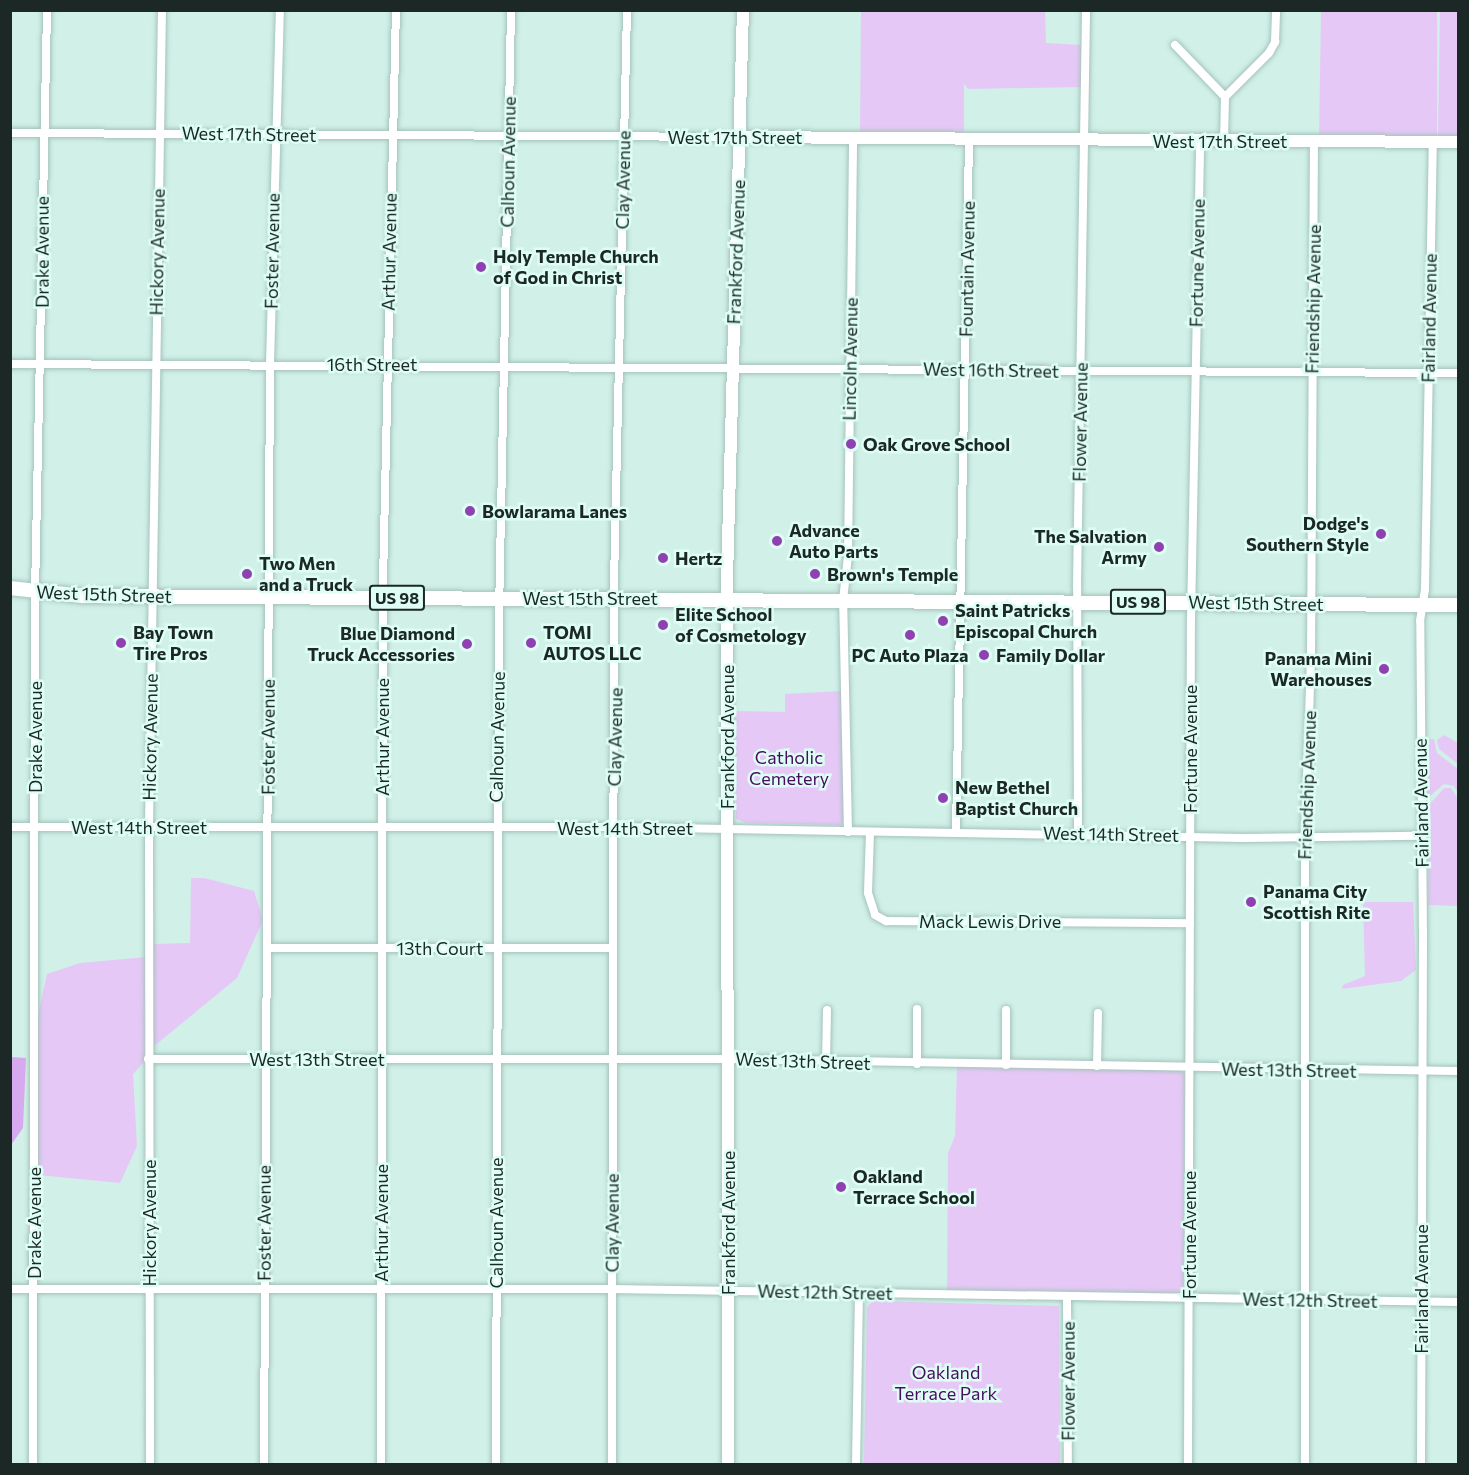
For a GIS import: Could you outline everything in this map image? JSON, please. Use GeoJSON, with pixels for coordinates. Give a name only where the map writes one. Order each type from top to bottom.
{"type":"FeatureCollection","features":[{"type":"Feature","properties":{"kind":"highway","name":"US 98"},"geometry":{"type":"LineString","coordinates":[[10,588],[31,592]]}},
{"type":"Feature","properties":{"kind":"highway","name":"West 15th Street"},"geometry":{"type":"LineString","coordinates":[[31,592],[152,596],[727,598],[1458,605]]}},
{"type":"Feature","properties":{"kind":"main road","name":"Frankford Avenue"},"geometry":{"type":"LineString","coordinates":[[728,1464],[727,598],[743,10]]}},
{"type":"Feature","properties":{"kind":"main road","name":"West 17th Street"},"geometry":{"type":"LineString","coordinates":[[740,137],[1458,142]]}},
{"type":"Feature","properties":{"kind":"street","name":"Drake Avenue"},"geometry":{"type":"LineString","coordinates":[[33,1464],[35,827],[31,592],[40,363],[47,10]]}},
{"type":"Feature","properties":{"kind":"street","name":"Hickory Avenue"},"geometry":{"type":"LineString","coordinates":[[150,1464],[149,827],[162,10]]}},
{"type":"Feature","properties":{"kind":"street","name":"Foster Avenue"},"geometry":{"type":"LineString","coordinates":[[264,1464],[270,364],[280,10]]}},
{"type":"Feature","properties":{"kind":"street","name":"Arthur Avenue"},"geometry":{"type":"LineString","coordinates":[[381,1464],[383,597],[386,363],[396,10]]}},
{"type":"Feature","properties":{"kind":"street","name":"Calhoun Avenue"},"geometry":{"type":"LineString","coordinates":[[496,1464],[496,829],[502,366],[511,10]]}},
{"type":"Feature","properties":{"kind":"street","name":"Clay Avenue"},"geometry":{"type":"LineString","coordinates":[[612,1464],[615,599],[627,10]]}},
{"type":"Feature","properties":{"kind":"street","name":"Flower Avenue"},"geometry":{"type":"LineString","coordinates":[[1078,833],[1078,602],[1086,10]]}},
{"type":"Feature","properties":{"kind":"street"},"geometry":{"type":"LineString","coordinates":[[1224,141],[1225,97],[1269,53],[1275,42],[1276,10]]}},
{"type":"Feature","properties":{"kind":"street"},"geometry":{"type":"LineString","coordinates":[[1175,45],[1225,97]]}},
{"type":"Feature","properties":{"kind":"street","name":"West 17th Street"},"geometry":{"type":"LineString","coordinates":[[10,133],[740,137]]}},
{"type":"Feature","properties":{"kind":"street","name":"Lincoln Avenue"},"geometry":{"type":"LineString","coordinates":[[848,832],[843,600],[848,556],[853,138]]}},
{"type":"Feature","properties":{"kind":"street","name":"Fountain Avenue"},"geometry":{"type":"LineString","coordinates":[[956,831],[969,139]]}},
{"type":"Feature","properties":{"kind":"street","name":"Fortune Avenue"},"geometry":{"type":"LineString","coordinates":[[1188,1464],[1194,372],[1200,141]]}},
{"type":"Feature","properties":{"kind":"street","name":"Friendship Avenue"},"geometry":{"type":"LineString","coordinates":[[1305,1464],[1305,837],[1310,604],[1314,141]]}},
{"type":"Feature","properties":{"kind":"street","name":"Fairland Avenue"},"geometry":{"type":"LineString","coordinates":[[1421,1464],[1422,605],[1433,142]]}},
{"type":"Feature","properties":{"kind":"street","name":"16th Street"},"geometry":{"type":"LineString","coordinates":[[10,364],[386,363],[733,368]]}},
{"type":"Feature","properties":{"kind":"street","name":"West 16th Street"},"geometry":{"type":"LineString","coordinates":[[733,368],[1428,373]]}},
{"type":"Feature","properties":{"kind":"street"},"geometry":{"type":"LineString","coordinates":[[1428,373],[1458,373]]}},
{"type":"Feature","properties":{"kind":"street","name":"West 15th Street"},"geometry":{"type":"LineString","coordinates":[[10,594],[31,592]]}},
{"type":"Feature","properties":{"kind":"street","name":"West 14th Street"},"geometry":{"type":"LineString","coordinates":[[10,827],[496,829],[613,827],[1190,836],[1420,836]]}},
{"type":"Feature","properties":{"kind":"street","name":"Mack Lewis Drive"},"geometry":{"type":"LineString","coordinates":[[870,832],[868,893],[875,915],[886,921],[1190,923]]}},
{"type":"Feature","properties":{"kind":"street","name":"13th Court"},"geometry":{"type":"LineString","coordinates":[[267,948],[612,948]]}},
{"type":"Feature","properties":{"kind":"street"},"geometry":{"type":"LineString","coordinates":[[826,1063],[827,1010]]}},
{"type":"Feature","properties":{"kind":"street"},"geometry":{"type":"LineString","coordinates":[[917,1010],[917,1064]]}},
{"type":"Feature","properties":{"kind":"street"},"geometry":{"type":"LineString","coordinates":[[1006,1010],[1006,1065]]}},
{"type":"Feature","properties":{"kind":"street"},"geometry":{"type":"LineString","coordinates":[[1097,1066],[1098,1013]]}},
{"type":"Feature","properties":{"kind":"street","name":"West 13th Street"},"geometry":{"type":"LineString","coordinates":[[148,1059],[728,1059],[826,1063],[1458,1071]]}},
{"type":"Feature","properties":{"kind":"street","name":"West 12th Street"},"geometry":{"type":"LineString","coordinates":[[10,1289],[611,1289],[1458,1302]]}},
{"type":"Feature","properties":{"kind":"street"},"geometry":{"type":"LineString","coordinates":[[856,1464],[859,1293]]}},
{"type":"Feature","properties":{"kind":"street","name":"Flower Avenue"},"geometry":{"type":"LineString","coordinates":[[1067,1297],[1068,1464]]}},
{"type":"Feature","properties":{"kind":"green space"},"geometry":{"type":"Polygon","coordinates":[[[861,11],[1045,11],[1046,43],[1082,45],[1081,87],[968,89],[964,84],[964,134],[860,134],[861,11]]]}},
{"type":"Feature","properties":{"kind":"green space"},"geometry":{"type":"Polygon","coordinates":[[[1321,11],[1437,11],[1437,138],[1319,137],[1321,11]]]}},
{"type":"Feature","properties":{"kind":"green space"},"geometry":{"type":"Polygon","coordinates":[[[1440,11],[1458,11],[1458,139],[1438,139],[1440,11]]]}},
{"type":"Feature","properties":{"kind":"green space","name":"Catholic Cemetery"},"geometry":{"type":"Polygon","coordinates":[[[843,691],[846,819],[840,825],[746,823],[736,819],[735,711],[785,712],[785,694],[843,691]]]}},
{"type":"Feature","properties":{"kind":"green space"},"geometry":{"type":"Polygon","coordinates":[[[1444,735],[1458,743],[1458,764],[1439,749],[1437,740],[1444,735]]]}},
{"type":"Feature","properties":{"kind":"green space"},"geometry":{"type":"Polygon","coordinates":[[[1434,739],[1437,753],[1458,769],[1458,793],[1454,786],[1444,784],[1429,797],[1425,881],[1424,740],[1434,739]]]}},
{"type":"Feature","properties":{"kind":"green space"},"geometry":{"type":"Polygon","coordinates":[[[1444,788],[1451,788],[1458,799],[1458,906],[1428,905],[1430,804],[1444,788]]]}},
{"type":"Feature","properties":{"kind":"green space"},"geometry":{"type":"Polygon","coordinates":[[[191,878],[204,878],[254,891],[263,920],[237,978],[153,1047],[153,944],[190,943],[191,878]]]}},
{"type":"Feature","properties":{"kind":"green space"},"geometry":{"type":"Polygon","coordinates":[[[1363,902],[1413,902],[1416,970],[1401,981],[1342,989],[1343,985],[1365,976],[1363,902]]]}},
{"type":"Feature","properties":{"kind":"green space"},"geometry":{"type":"Polygon","coordinates":[[[146,957],[146,1060],[133,1074],[137,1146],[120,1183],[38,1175],[38,1015],[47,974],[80,963],[146,957]]]}},
{"type":"Feature","properties":{"kind":"green space"},"geometry":{"type":"Polygon","coordinates":[[[957,1066],[1178,1070],[1185,1074],[1183,1293],[947,1291],[948,1153],[955,1136],[957,1066]]]}},
{"type":"Feature","properties":{"kind":"green space","name":"Oakland Terrace Park"},"geometry":{"type":"Polygon","coordinates":[[[873,1301],[1059,1306],[1060,1464],[864,1464],[867,1307],[873,1301]]]}},
{"type":"Feature","properties":{"kind":"shaded area"},"geometry":{"type":"Polygon","coordinates":[[[11,1057],[26,1058],[23,1128],[11,1145],[11,1057]]]}},
{"type":"Feature","properties":{"kind":"place","name":"Holy Temple Church of God in Christ"},"geometry":{"type":"Point","coordinates":[481,267]}},
{"type":"Feature","properties":{"kind":"place","name":"Oak Grove School"},"geometry":{"type":"Point","coordinates":[851,444]}},
{"type":"Feature","properties":{"kind":"place","name":"Bowlarama Lanes"},"geometry":{"type":"Point","coordinates":[470,511]}},
{"type":"Feature","properties":{"kind":"place","name":"Dodge's Southern Style"},"geometry":{"type":"Point","coordinates":[1381,534]}},
{"type":"Feature","properties":{"kind":"place","name":"Advance Auto Parts"},"geometry":{"type":"Point","coordinates":[777,541]}},
{"type":"Feature","properties":{"kind":"place","name":"The Salvation Army"},"geometry":{"type":"Point","coordinates":[1159,547]}},
{"type":"Feature","properties":{"kind":"place","name":"Hertz"},"geometry":{"type":"Point","coordinates":[663,558]}},
{"type":"Feature","properties":{"kind":"place","name":"Two Men and a Truck"},"geometry":{"type":"Point","coordinates":[247,574]}},
{"type":"Feature","properties":{"kind":"place","name":"Brown's Temple"},"geometry":{"type":"Point","coordinates":[815,574]}},
{"type":"Feature","properties":{"kind":"place","name":"Saint Patricks Episcopal Church"},"geometry":{"type":"Point","coordinates":[943,621]}},
{"type":"Feature","properties":{"kind":"place","name":"Elite School of Cosmetology"},"geometry":{"type":"Point","coordinates":[663,625]}},
{"type":"Feature","properties":{"kind":"place","name":"PC Auto Plaza"},"geometry":{"type":"Point","coordinates":[910,635]}},
{"type":"Feature","properties":{"kind":"place","name":"Bay Town Tire Pros"},"geometry":{"type":"Point","coordinates":[121,643]}},
{"type":"Feature","properties":{"kind":"place","name":"TOMI AUTOS LLC"},"geometry":{"type":"Point","coordinates":[531,643]}},
{"type":"Feature","properties":{"kind":"place","name":"Blue Diamond Truck Accessories"},"geometry":{"type":"Point","coordinates":[467,644]}},
{"type":"Feature","properties":{"kind":"place","name":"Family Dollar"},"geometry":{"type":"Point","coordinates":[984,655]}},
{"type":"Feature","properties":{"kind":"place","name":"Panama Mini Warehouses"},"geometry":{"type":"Point","coordinates":[1384,669]}},
{"type":"Feature","properties":{"kind":"place","name":"New Bethel Baptist Church"},"geometry":{"type":"Point","coordinates":[943,798]}},
{"type":"Feature","properties":{"kind":"place","name":"Panama City Scottish Rite"},"geometry":{"type":"Point","coordinates":[1251,902]}},
{"type":"Feature","properties":{"kind":"place","name":"Oakland Terrace School"},"geometry":{"type":"Point","coordinates":[841,1187]}}]}
